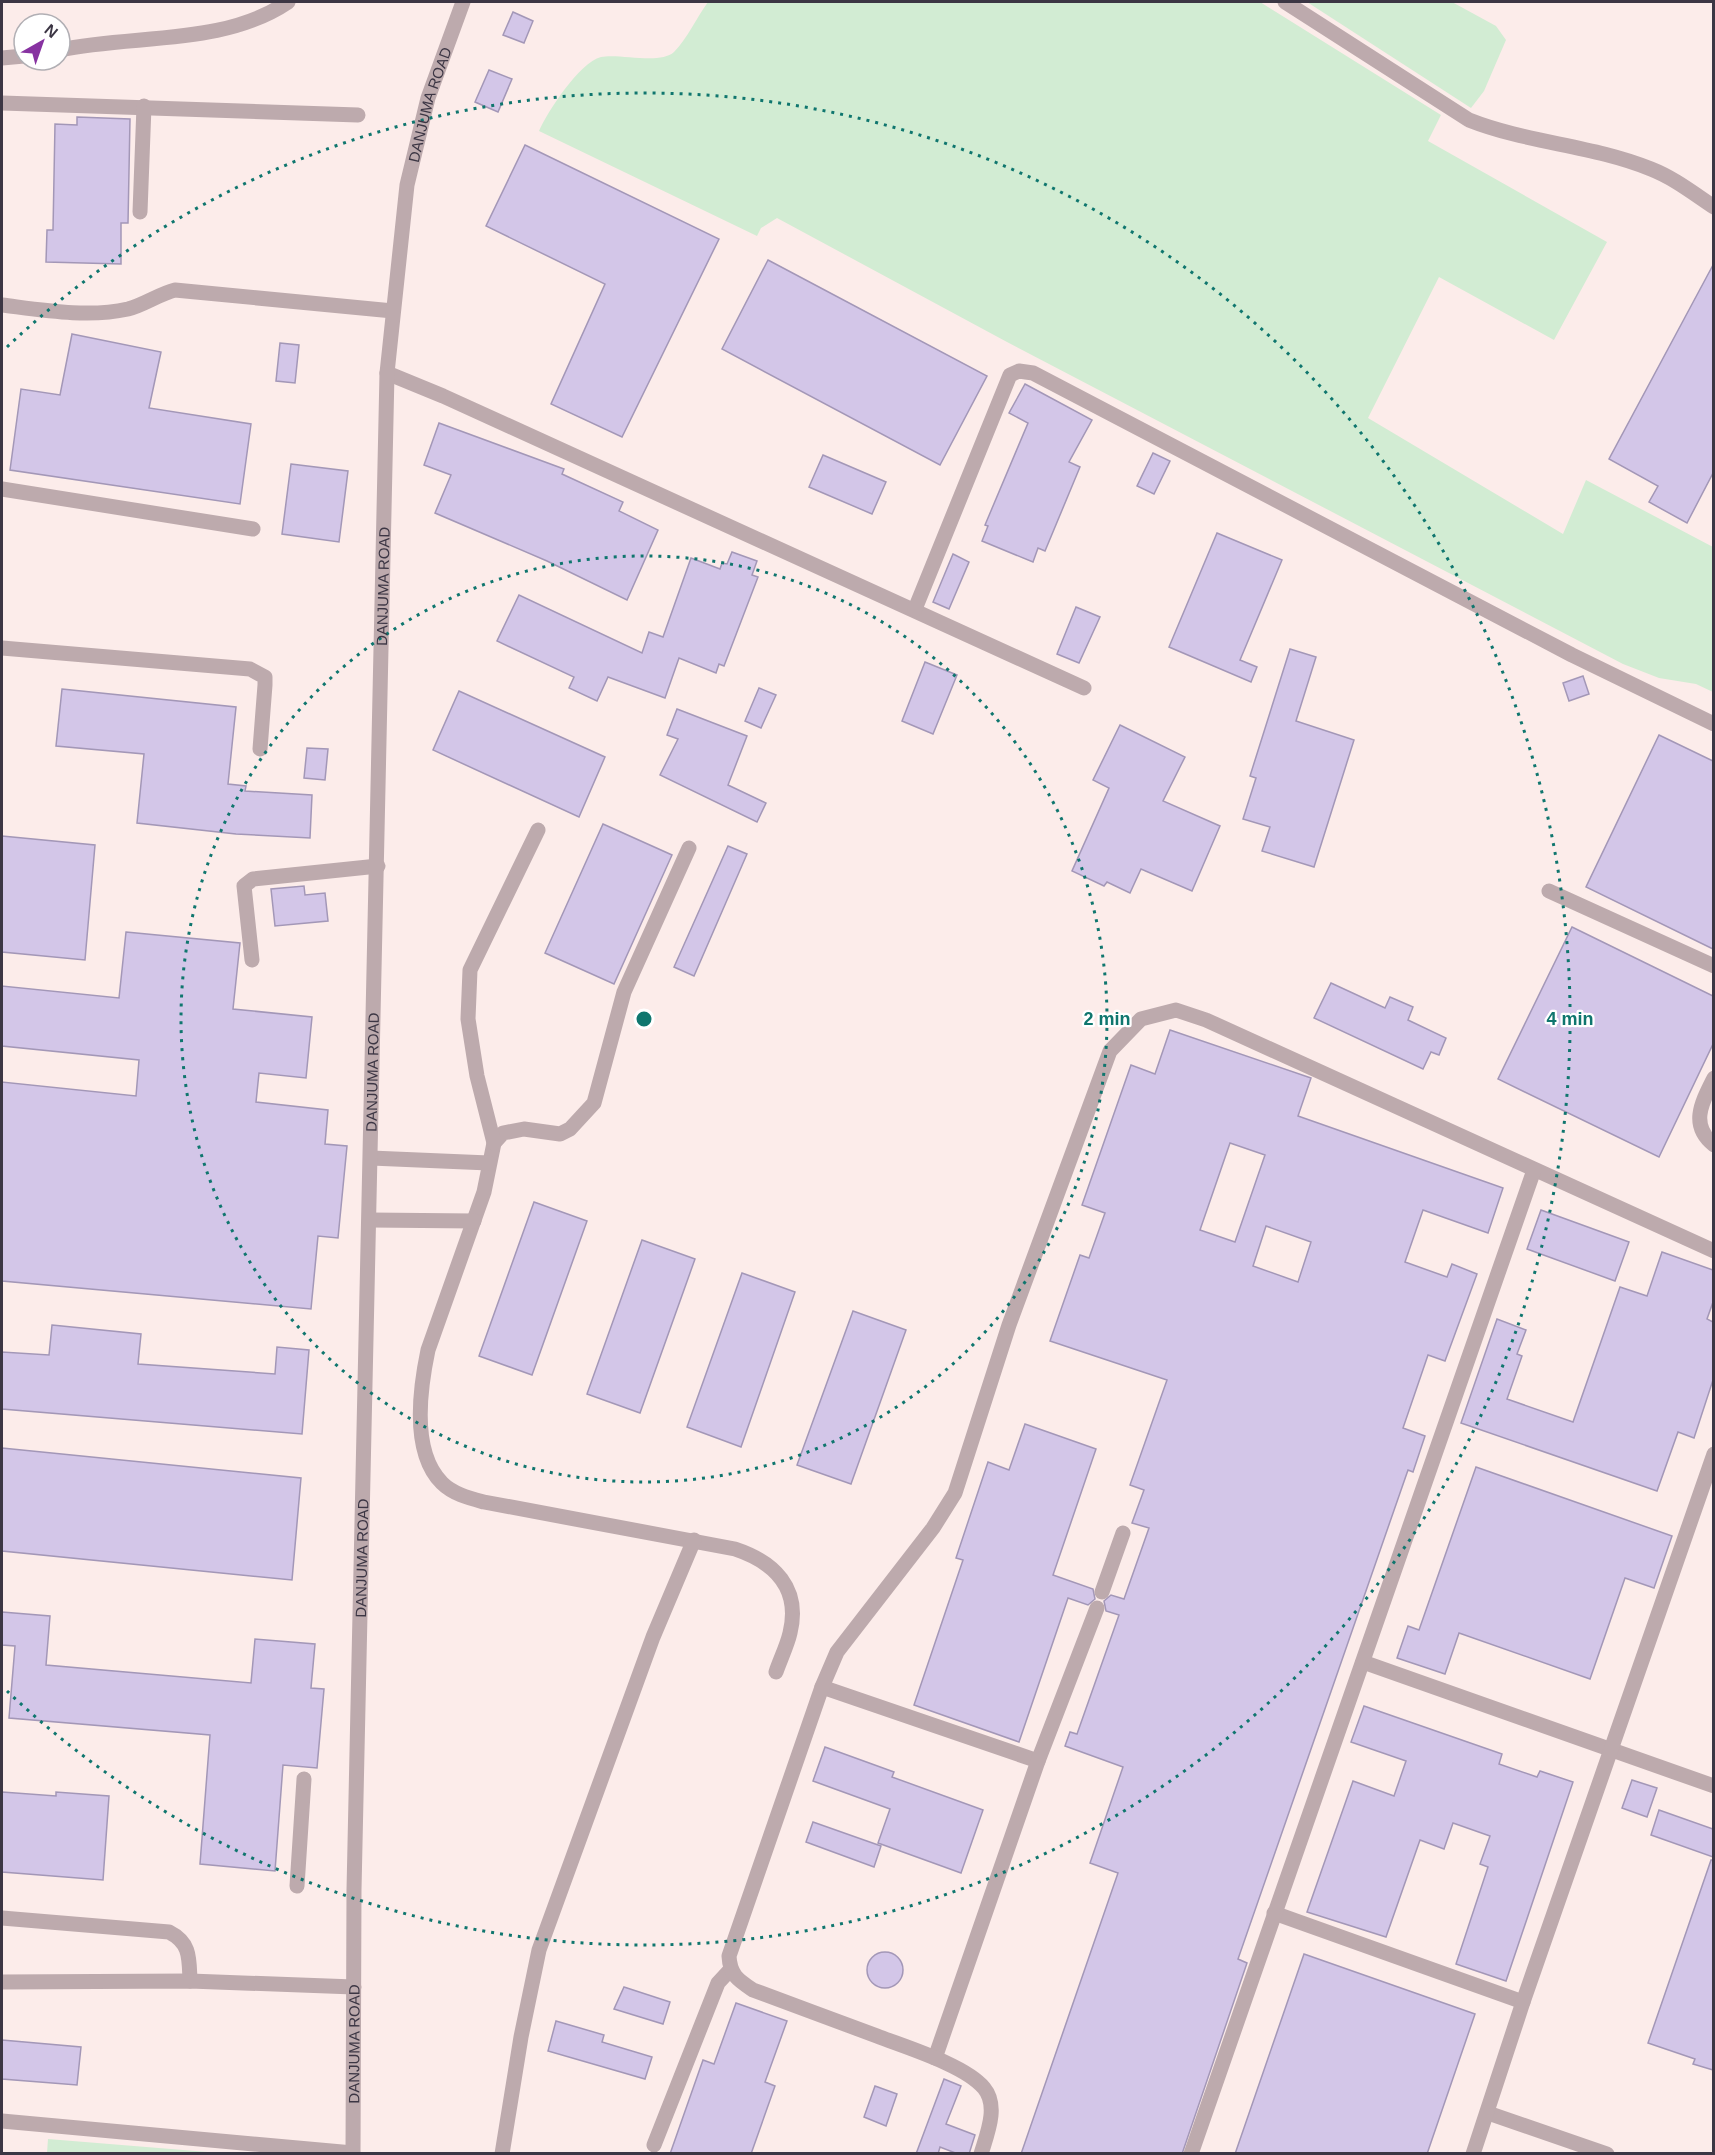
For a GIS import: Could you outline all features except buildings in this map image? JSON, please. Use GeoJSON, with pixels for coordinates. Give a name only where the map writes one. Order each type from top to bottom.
{"type":"FeatureCollection","features":[{"type":"Feature","properties":{"kind":"street"},"geometry":{"type":"LineString","coordinates":[[72,48],[220,29],[253,21],[288,2]]}},
{"type":"Feature","properties":{"kind":"street","name":"DANJUMA ROAD"},"geometry":{"type":"LineString","coordinates":[[353,2153],[354,1987],[387,373],[407,185],[428,98],[463,2]]}},
{"type":"Feature","properties":{"kind":"street"},"geometry":{"type":"LineString","coordinates":[[1285,2],[1469,120],[1495,130],[1619,158],[1652,169],[1678,183],[1713,207]]}},
{"type":"Feature","properties":{"kind":"street"},"geometry":{"type":"LineString","coordinates":[[2,103],[144,105],[358,115]]}},
{"type":"Feature","properties":{"kind":"street"},"geometry":{"type":"LineString","coordinates":[[140,212],[144,105]]}},
{"type":"Feature","properties":{"kind":"street"},"geometry":{"type":"LineString","coordinates":[[2,305],[103,312],[130,309],[160,294],[176,290],[393,311]]}},
{"type":"Feature","properties":{"kind":"street"},"geometry":{"type":"LineString","coordinates":[[915,609],[1010,375],[1019,371],[1034,373],[1561,649],[1713,724]]}},
{"type":"Feature","properties":{"kind":"street"},"geometry":{"type":"LineString","coordinates":[[387,373],[915,609],[1084,688]]}},
{"type":"Feature","properties":{"kind":"street"},"geometry":{"type":"LineString","coordinates":[[2,489],[253,529]]}},
{"type":"Feature","properties":{"kind":"street"},"geometry":{"type":"LineString","coordinates":[[2,648],[250,669],[259,672],[264,677],[266,685],[260,749]]}},
{"type":"Feature","properties":{"kind":"street"},"geometry":{"type":"LineString","coordinates":[[494,1143],[477,1077],[468,1019],[470,969],[537,830]]}},
{"type":"Feature","properties":{"kind":"street"},"geometry":{"type":"LineString","coordinates":[[689,848],[624,992],[594,1103],[570,1130],[560,1134],[524,1129],[503,1133],[494,1143],[484,1192],[428,1350],[423,1373],[422,1435],[430,1467],[442,1484],[459,1494],[484,1502],[694,1540],[756,1556],[772,1566],[783,1581],[791,1606],[791,1632],[776,1672]]}},
{"type":"Feature","properties":{"kind":"street"},"geometry":{"type":"LineString","coordinates":[[252,960],[244,886],[253,879],[378,866]]}},
{"type":"Feature","properties":{"kind":"street"},"geometry":{"type":"LineString","coordinates":[[1549,891],[1713,966]]}},
{"type":"Feature","properties":{"kind":"street"},"geometry":{"type":"LineString","coordinates":[[654,2145],[718,1983],[730,1970],[733,1940],[822,1687],[837,1652],[933,1528],[955,1493],[1009,1325],[1110,1051],[1141,1019],[1176,1010],[1206,1020],[1713,1251]]}},
{"type":"Feature","properties":{"kind":"street"},"geometry":{"type":"LineString","coordinates":[[1713,1078],[1698,1115],[1701,1129],[1713,1145]]}},
{"type":"Feature","properties":{"kind":"street"},"geometry":{"type":"LineString","coordinates":[[371,1158],[489,1163]]}},
{"type":"Feature","properties":{"kind":"street"},"geometry":{"type":"LineString","coordinates":[[1191,2154],[1534,1170]]}},
{"type":"Feature","properties":{"kind":"street"},"geometry":{"type":"LineString","coordinates":[[370,1220],[474,1221]]}},
{"type":"Feature","properties":{"kind":"street"},"geometry":{"type":"LineString","coordinates":[[1473,2154],[1523,2002],[1612,1751],[1713,1454]]}},
{"type":"Feature","properties":{"kind":"street"},"geometry":{"type":"LineString","coordinates":[[1102,1592],[1123,1533]]}},
{"type":"Feature","properties":{"kind":"street"},"geometry":{"type":"LineString","coordinates":[[502,2154],[521,2037],[539,1950],[653,1637],[694,1540]]}},
{"type":"Feature","properties":{"kind":"street"},"geometry":{"type":"LineString","coordinates":[[935,2058],[1038,1761],[1096,1608]]}},
{"type":"Feature","properties":{"kind":"street"},"geometry":{"type":"LineString","coordinates":[[1363,1662],[1713,1786]]}},
{"type":"Feature","properties":{"kind":"street"},"geometry":{"type":"LineString","coordinates":[[822,1687],[1038,1761]]}},
{"type":"Feature","properties":{"kind":"street"},"geometry":{"type":"LineString","coordinates":[[297,1886],[304,1779]]}},
{"type":"Feature","properties":{"kind":"street"},"geometry":{"type":"LineString","coordinates":[[1274,1913],[1523,2002]]}},
{"type":"Feature","properties":{"kind":"street"},"geometry":{"type":"LineString","coordinates":[[2,1918],[169,1932],[185,1943],[189,1954],[190,1981]]}},
{"type":"Feature","properties":{"kind":"street"},"geometry":{"type":"LineString","coordinates":[[730,1970],[738,1980],[753,1990],[935,2058],[970,2076],[985,2088],[991,2106],[991,2122],[981,2154]]}},
{"type":"Feature","properties":{"kind":"street"},"geometry":{"type":"LineString","coordinates":[[2,1982],[190,1981],[354,1987]]}},
{"type":"Feature","properties":{"kind":"street"},"geometry":{"type":"LineString","coordinates":[[1488,2113],[1607,2154]]}},
{"type":"Feature","properties":{"kind":"street"},"geometry":{"type":"LineString","coordinates":[[2,2121],[353,2153]]}},
{"type":"Feature","properties":{"kind":"shaded area"},"geometry":{"type":"Polygon","coordinates":[[[2,2],[1713,2],[1713,2153],[2,2153],[2,2]]]}},
{"type":"Feature","properties":{"kind":"green space"},"geometry":{"type":"Polygon","coordinates":[[[708,2],[1260,2],[1441,115],[1428,141],[1607,242],[1554,340],[1439,277],[1368,418],[1563,534],[1586,480],[1713,547],[1713,692],[1696,684],[1659,678],[1623,664],[1007,342],[777,218],[761,228],[757,236],[539,131],[565,89],[592,61],[609,56],[659,58],[668,56],[683,41],[708,2]]]}},
{"type":"Feature","properties":{"kind":"green space"},"geometry":{"type":"Polygon","coordinates":[[[1307,2],[1452,2],[1496,26],[1506,40],[1484,91],[1471,108],[1307,2]]]}},
{"type":"Feature","properties":{"kind":"green space"},"geometry":{"type":"Polygon","coordinates":[[[48,2139],[220,2153],[47,2153],[48,2139]]]}}]}
